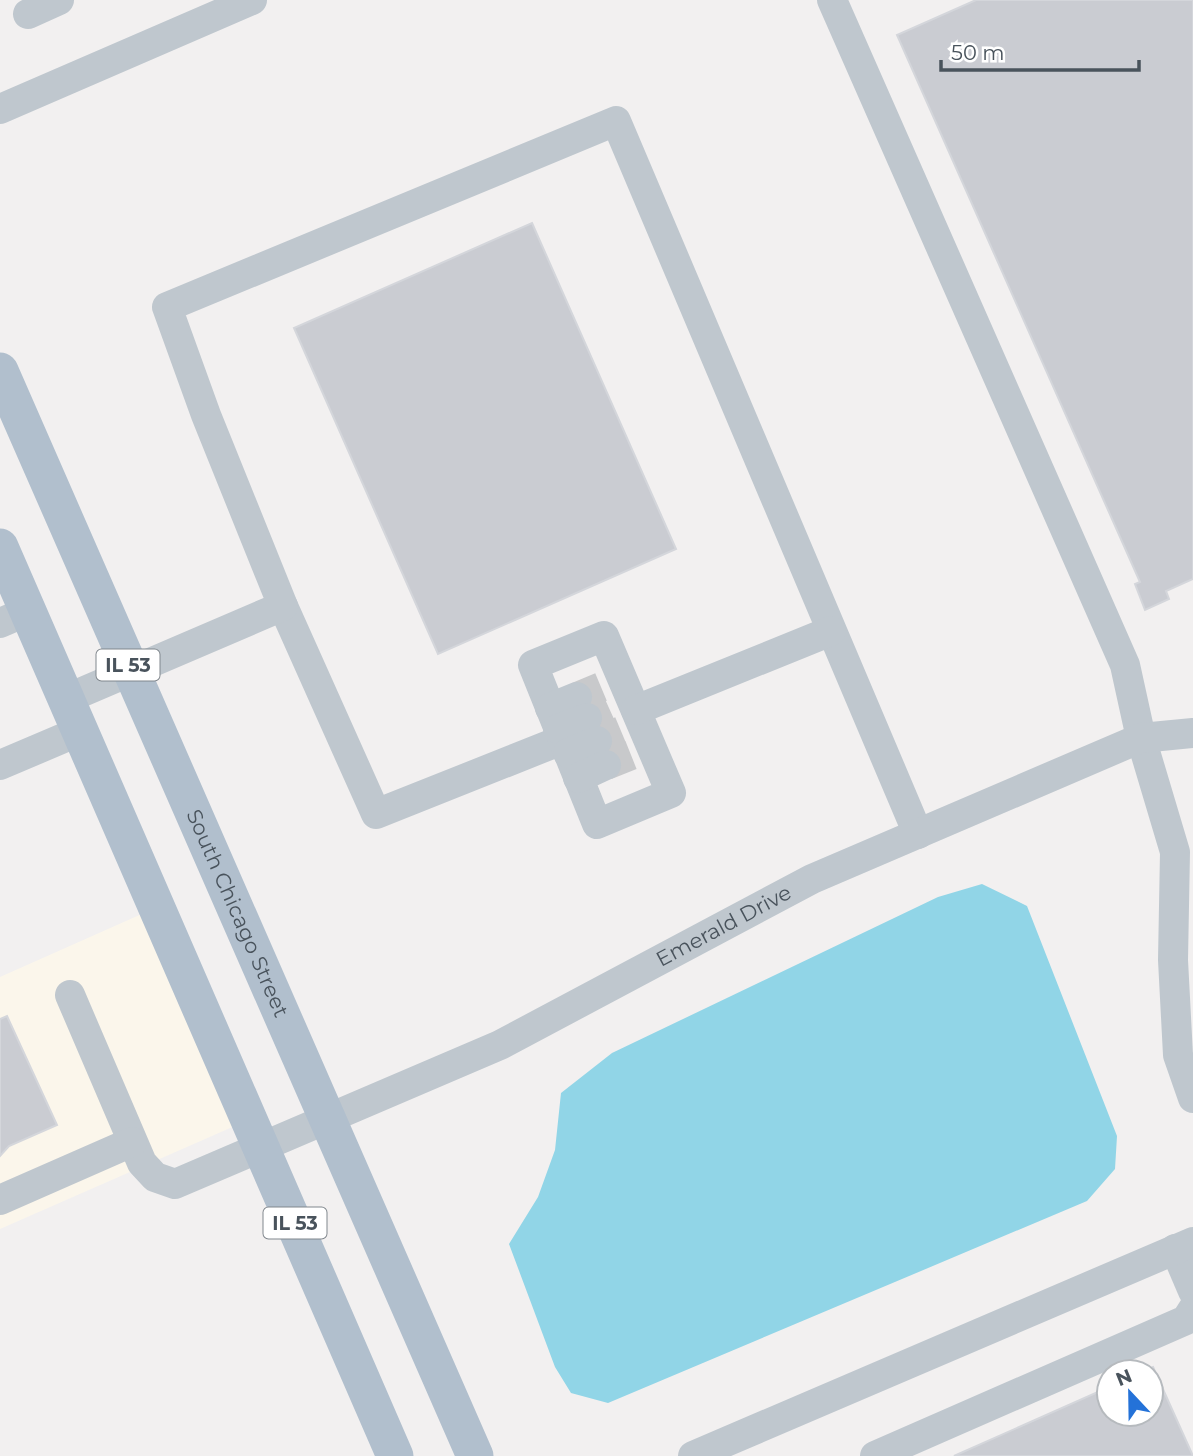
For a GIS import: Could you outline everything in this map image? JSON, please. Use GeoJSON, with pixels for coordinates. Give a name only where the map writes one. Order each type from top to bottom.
{"type":"FeatureCollection","features":[{"type":"Feature","properties":{"kind":"main road","name":"South Chicago Street"},"geometry":{"type":"LineString","coordinates":[[0,371],[475,1456]]}},
{"type":"Feature","properties":{"kind":"main road","name":"IL 53"},"geometry":{"type":"LineString","coordinates":[[0,547],[14,617],[73,715],[395,1456]]}},
{"type":"Feature","properties":{"kind":"street"},"geometry":{"type":"LineString","coordinates":[[28,14],[59,0]]}},
{"type":"Feature","properties":{"kind":"street"},"geometry":{"type":"LineString","coordinates":[[0,109],[252,0]]}},
{"type":"Feature","properties":{"kind":"street"},"geometry":{"type":"LineString","coordinates":[[837,2],[1125,665],[1141,738],[1175,852],[1173,960],[1178,1055],[1193,1098]]}},
{"type":"Feature","properties":{"kind":"street"},"geometry":{"type":"LineString","coordinates":[[831,631],[602,726],[376,814],[283,606],[206,415],[167,307],[616,121],[918,834]]}},
{"type":"Feature","properties":{"kind":"street"},"geometry":{"type":"LineString","coordinates":[[0,765],[131,671],[283,606]]}},
{"type":"Feature","properties":{"kind":"street","name":"Emerald Drive"},"geometry":{"type":"LineString","coordinates":[[70,995],[142,1163],[155,1177],[175,1184],[500,1045],[811,879],[1141,738],[1193,733]]}},
{"type":"Feature","properties":{"kind":"street"},"geometry":{"type":"LineString","coordinates":[[0,1200],[132,1142]]}},
{"type":"Feature","properties":{"kind":"street"},"geometry":{"type":"LineString","coordinates":[[693,1456],[1184,1246],[1193,1291]]}},
{"type":"Feature","properties":{"kind":"street"},"geometry":{"type":"LineString","coordinates":[[874,1456],[1186,1320],[1193,1309]]}},
{"type":"Feature","properties":{"kind":"shaded area"},"geometry":{"type":"Polygon","coordinates":[[[144,913],[237,1125],[0,1229],[0,977],[144,913]]]}},
{"type":"Feature","properties":{"kind":"water"},"geometry":{"type":"Polygon","coordinates":[[[982,884],[1027,906],[1117,1136],[1115,1169],[1087,1201],[608,1403],[571,1393],[555,1367],[509,1244],[538,1197],[555,1150],[561,1093],[612,1053],[938,897],[982,884]]]}},
{"type":"Feature","properties":{"kind":"building"},"geometry":{"type":"Polygon","coordinates":[[[976,0],[1193,0],[1193,579],[1166,591],[1169,599],[1145,610],[1135,584],[1140,582],[897,35],[976,0]]]}},
{"type":"Feature","properties":{"kind":"building"},"geometry":{"type":"Polygon","coordinates":[[[532,223],[676,549],[438,654],[294,328],[532,223]]]}},
{"type":"Feature","properties":{"kind":"building"},"geometry":{"type":"Polygon","coordinates":[[[7,1016],[57,1125],[9,1146],[0,1156],[0,1019],[7,1016]]]}},
{"type":"Feature","properties":{"kind":"building"},"geometry":{"type":"Polygon","coordinates":[[[1095,1393],[1095,1428],[1165,1428],[1165,1394],[1193,1456],[954,1456],[1095,1393]]]}},
{"type":"Feature","properties":{"kind":"tunnel"},"geometry":{"type":"LineString","coordinates":[[577,697],[601,687]]}},
{"type":"Feature","properties":{"kind":"tunnel"},"geometry":{"type":"LineString","coordinates":[[587,718],[609,708]]}},
{"type":"Feature","properties":{"kind":"tunnel"},"geometry":{"type":"LineString","coordinates":[[597,741],[621,731]]}},
{"type":"Feature","properties":{"kind":"tunnel"},"geometry":{"type":"LineString","coordinates":[[606,765],[631,755]]}}]}
